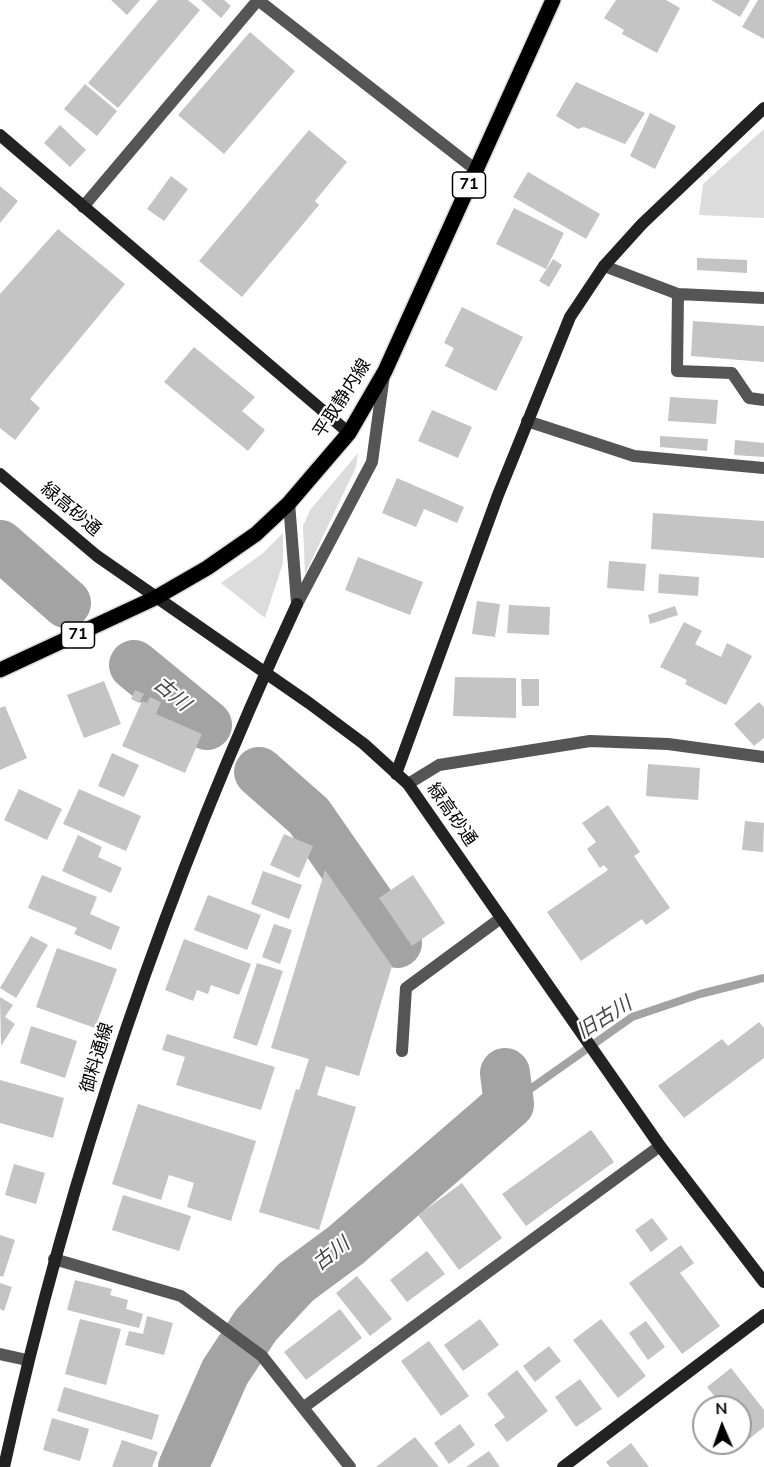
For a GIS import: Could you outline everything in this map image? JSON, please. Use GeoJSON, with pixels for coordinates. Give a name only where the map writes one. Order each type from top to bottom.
{"type":"FeatureCollection","features":[{"type":"Feature","properties":{"kind":"main road","name":"平取静内線"},"geometry":{"type":"LineString","coordinates":[[0,670],[155,598],[207,568],[256,534],[289,503],[349,433],[385,371],[553,0]]}},
{"type":"Feature","properties":{"kind":"street"},"geometry":{"type":"LineString","coordinates":[[83,207],[258,0],[476,170]]}},
{"type":"Feature","properties":{"kind":"street"},"geometry":{"type":"LineString","coordinates":[[396,774],[527,421],[570,317],[603,266],[642,224],[764,108]]}},
{"type":"Feature","properties":{"kind":"street"},"geometry":{"type":"LineString","coordinates":[[0,135],[349,433]]}},
{"type":"Feature","properties":{"kind":"street"},"geometry":{"type":"LineString","coordinates":[[603,266],[678,294],[764,298]]}},
{"type":"Feature","properties":{"kind":"street"},"geometry":{"type":"LineString","coordinates":[[678,294],[677,371],[732,373],[749,398],[764,400]]}},
{"type":"Feature","properties":{"kind":"street"},"geometry":{"type":"LineString","coordinates":[[297,604],[372,462],[385,371]]}},
{"type":"Feature","properties":{"kind":"street"},"geometry":{"type":"LineString","coordinates":[[527,421],[634,456],[764,468]]}},
{"type":"Feature","properties":{"kind":"street","name":"緑高砂通"},"geometry":{"type":"LineString","coordinates":[[0,474],[97,556],[155,598],[266,672],[364,744],[408,784],[660,1146],[764,1282]]}},
{"type":"Feature","properties":{"kind":"street"},"geometry":{"type":"LineString","coordinates":[[289,503],[297,604]]}},
{"type":"Feature","properties":{"kind":"street","name":"御料通線"},"geometry":{"type":"LineString","coordinates":[[4,1467],[27,1360],[54,1259],[138,992],[266,672],[297,604]]}},
{"type":"Feature","properties":{"kind":"street"},"geometry":{"type":"LineString","coordinates":[[408,784],[439,765],[590,741],[668,744],[764,757]]}},
{"type":"Feature","properties":{"kind":"street"},"geometry":{"type":"LineString","coordinates":[[402,1051],[406,988],[501,918]]}},
{"type":"Feature","properties":{"kind":"street"},"geometry":{"type":"LineString","coordinates":[[304,1407],[660,1146]]}},
{"type":"Feature","properties":{"kind":"street"},"geometry":{"type":"LineString","coordinates":[[54,1259],[181,1296],[262,1356],[350,1467]]}},
{"type":"Feature","properties":{"kind":"street"},"geometry":{"type":"LineString","coordinates":[[563,1467],[764,1315]]}},
{"type":"Feature","properties":{"kind":"street"},"geometry":{"type":"LineString","coordinates":[[0,1354],[27,1360]]}},
{"type":"Feature","properties":{"kind":"shaded area"},"geometry":{"type":"Polygon","coordinates":[[[764,129],[764,218],[699,215],[703,184],[764,129]]]}},
{"type":"Feature","properties":{"kind":"shaded area"},"geometry":{"type":"Polygon","coordinates":[[[358,453],[356,467],[305,574],[303,526],[310,510],[358,453]]]}},
{"type":"Feature","properties":{"kind":"shaded area"},"geometry":{"type":"Polygon","coordinates":[[[283,533],[283,563],[265,618],[221,583],[262,554],[283,533]]]}},
{"type":"Feature","properties":{"kind":"building"},"geometry":{"type":"Polygon","coordinates":[[[111,0],[140,0],[127,15],[111,0]]]}},
{"type":"Feature","properties":{"kind":"building"},"geometry":{"type":"Polygon","coordinates":[[[158,0],[188,0],[200,10],[118,108],[88,83],[158,0]]]}},
{"type":"Feature","properties":{"kind":"building"},"geometry":{"type":"Polygon","coordinates":[[[201,0],[224,0],[231,6],[221,18],[201,0]]]}},
{"type":"Feature","properties":{"kind":"building"},"geometry":{"type":"Polygon","coordinates":[[[616,0],[666,0],[680,8],[657,53],[622,34],[624,30],[604,18],[616,0]]]}},
{"type":"Feature","properties":{"kind":"building"},"geometry":{"type":"Polygon","coordinates":[[[711,0],[750,0],[740,17],[711,0]]]}},
{"type":"Feature","properties":{"kind":"building"},"geometry":{"type":"Polygon","coordinates":[[[758,0],[764,0],[764,39],[742,27],[758,0]]]}},
{"type":"Feature","properties":{"kind":"building"},"geometry":{"type":"Polygon","coordinates":[[[250,32],[295,71],[224,154],[178,115],[250,32]]]}},
{"type":"Feature","properties":{"kind":"building"},"geometry":{"type":"Polygon","coordinates":[[[576,82],[645,113],[625,144],[584,127],[578,129],[556,116],[576,82]]]}},
{"type":"Feature","properties":{"kind":"building"},"geometry":{"type":"Polygon","coordinates":[[[85,84],[117,111],[97,136],[64,109],[85,84]]]}},
{"type":"Feature","properties":{"kind":"building"},"geometry":{"type":"Polygon","coordinates":[[[650,113],[676,126],[655,169],[630,156],[650,113]]]}},
{"type":"Feature","properties":{"kind":"building"},"geometry":{"type":"Polygon","coordinates":[[[60,125],[86,150],[70,167],[44,143],[60,125]]]}},
{"type":"Feature","properties":{"kind":"building"},"geometry":{"type":"Polygon","coordinates":[[[309,130],[347,162],[315,201],[319,205],[242,297],[199,261],[309,130]]]}},
{"type":"Feature","properties":{"kind":"building"},"geometry":{"type":"Polygon","coordinates":[[[528,172],[600,214],[586,239],[513,197],[528,172]]]}},
{"type":"Feature","properties":{"kind":"building"},"geometry":{"type":"Polygon","coordinates":[[[171,176],[188,189],[164,221],[147,209],[171,176]]]}},
{"type":"Feature","properties":{"kind":"building"},"geometry":{"type":"Polygon","coordinates":[[[0,186],[18,201],[0,223],[0,186]]]}},
{"type":"Feature","properties":{"kind":"building"},"geometry":{"type":"Polygon","coordinates":[[[514,208],[564,233],[546,269],[496,244],[514,208]]]}},
{"type":"Feature","properties":{"kind":"building"},"geometry":{"type":"Polygon","coordinates":[[[58,229],[125,284],[30,399],[40,408],[15,440],[0,428],[0,294],[58,229]]]}},
{"type":"Feature","properties":{"kind":"building"},"geometry":{"type":"Polygon","coordinates":[[[697,258],[747,260],[747,273],[697,270],[697,258]]]}},
{"type":"Feature","properties":{"kind":"building"},"geometry":{"type":"Polygon","coordinates":[[[553,259],[562,265],[549,287],[539,281],[553,259]]]}},
{"type":"Feature","properties":{"kind":"building"},"geometry":{"type":"Polygon","coordinates":[[[462,307],[523,337],[496,391],[445,366],[454,348],[444,343],[462,307]]]}},
{"type":"Feature","properties":{"kind":"building"},"geometry":{"type":"Polygon","coordinates":[[[693,321],[764,326],[764,362],[691,356],[693,321]]]}},
{"type":"Feature","properties":{"kind":"building"},"geometry":{"type":"Polygon","coordinates":[[[194,347],[255,397],[242,411],[265,430],[248,451],[164,382],[194,347]]]}},
{"type":"Feature","properties":{"kind":"building"},"geometry":{"type":"Polygon","coordinates":[[[670,397],[718,400],[716,424],[668,421],[670,397]]]}},
{"type":"Feature","properties":{"kind":"building"},"geometry":{"type":"Polygon","coordinates":[[[432,410],[472,427],[458,458],[418,441],[432,410]]]}},
{"type":"Feature","properties":{"kind":"building"},"geometry":{"type":"Polygon","coordinates":[[[660,436],[708,439],[707,451],[660,447],[660,436]]]}},
{"type":"Feature","properties":{"kind":"building"},"geometry":{"type":"Polygon","coordinates":[[[735,440],[764,443],[764,457],[734,455],[735,440]]]}},
{"type":"Feature","properties":{"kind":"building"},"geometry":{"type":"Polygon","coordinates":[[[397,478],[464,507],[457,523],[424,509],[416,527],[382,513],[397,478]]]}},
{"type":"Feature","properties":{"kind":"building"},"geometry":{"type":"Polygon","coordinates":[[[653,513],[764,521],[764,558],[651,549],[653,513]]]}},
{"type":"Feature","properties":{"kind":"building"},"geometry":{"type":"Polygon","coordinates":[[[358,557],[423,582],[410,615],[345,590],[358,557]]]}},
{"type":"Feature","properties":{"kind":"building"},"geometry":{"type":"Polygon","coordinates":[[[609,561],[646,564],[644,591],[607,588],[609,561]]]}},
{"type":"Feature","properties":{"kind":"building"},"geometry":{"type":"Polygon","coordinates":[[[659,574],[699,577],[698,596],[658,593],[659,574]]]}},
{"type":"Feature","properties":{"kind":"building"},"geometry":{"type":"Polygon","coordinates":[[[477,601],[500,604],[495,637],[472,634],[477,601]]]}},
{"type":"Feature","properties":{"kind":"building"},"geometry":{"type":"Polygon","coordinates":[[[509,605],[550,607],[549,635],[507,633],[509,605]]]}},
{"type":"Feature","properties":{"kind":"building"},"geometry":{"type":"Polygon","coordinates":[[[675,606],[678,615],[650,624],[648,615],[675,606]]]}},
{"type":"Feature","properties":{"kind":"building"},"geometry":{"type":"Polygon","coordinates":[[[684,622],[702,631],[695,644],[721,657],[727,643],[752,656],[726,705],[685,684],[687,680],[660,667],[684,622]]]}},
{"type":"Feature","properties":{"kind":"building"},"geometry":{"type":"Polygon","coordinates":[[[455,677],[516,678],[516,718],[453,716],[455,677]]]}},
{"type":"Feature","properties":{"kind":"building"},"geometry":{"type":"Polygon","coordinates":[[[521,679],[539,679],[539,706],[522,706],[521,679]]]}},
{"type":"Feature","properties":{"kind":"building"},"geometry":{"type":"Polygon","coordinates":[[[104,681],[121,724],[84,738],[67,695],[104,681]]]}},
{"type":"Feature","properties":{"kind":"building"},"geometry":{"type":"Polygon","coordinates":[[[135,690],[144,694],[139,703],[131,699],[135,690]]]}},
{"type":"Feature","properties":{"kind":"building"},"geometry":{"type":"Polygon","coordinates":[[[150,697],[161,702],[156,714],[202,734],[185,773],[122,746],[142,701],[147,703],[150,697]]]}},
{"type":"Feature","properties":{"kind":"building"},"geometry":{"type":"Polygon","coordinates":[[[759,702],[764,707],[764,738],[754,746],[734,724],[759,702]]]}},
{"type":"Feature","properties":{"kind":"building"},"geometry":{"type":"Polygon","coordinates":[[[5,706],[27,758],[0,770],[0,708],[5,706]]]}},
{"type":"Feature","properties":{"kind":"building"},"geometry":{"type":"Polygon","coordinates":[[[112,753],[139,765],[124,797],[98,786],[112,753]]]}},
{"type":"Feature","properties":{"kind":"building"},"geometry":{"type":"Polygon","coordinates":[[[648,764],[700,768],[698,800],[646,796],[648,764]]]}},
{"type":"Feature","properties":{"kind":"building"},"geometry":{"type":"Polygon","coordinates":[[[19,789],[62,809],[47,840],[4,820],[19,789]]]}},
{"type":"Feature","properties":{"kind":"building"},"geometry":{"type":"Polygon","coordinates":[[[79,789],[141,816],[126,851],[63,824],[79,789]]]}},
{"type":"Feature","properties":{"kind":"building"},"geometry":{"type":"Polygon","coordinates":[[[608,805],[640,852],[634,856],[670,908],[646,925],[642,919],[581,961],[547,912],[608,870],[604,865],[600,868],[587,849],[596,842],[582,823],[608,805]]]}},
{"type":"Feature","properties":{"kind":"building"},"geometry":{"type":"Polygon","coordinates":[[[745,821],[764,823],[763,852],[742,850],[745,821]]]}},
{"type":"Feature","properties":{"kind":"building"},"geometry":{"type":"Polygon","coordinates":[[[284,834],[313,846],[299,878],[270,865],[284,834]]]}},
{"type":"Feature","properties":{"kind":"building"},"geometry":{"type":"Polygon","coordinates":[[[78,835],[102,847],[98,857],[122,868],[111,893],[62,871],[78,835]]]}},
{"type":"Feature","properties":{"kind":"building"},"geometry":{"type":"Polygon","coordinates":[[[325,870],[392,966],[359,1076],[326,1066],[317,1095],[356,1107],[319,1230],[259,1212],[296,1089],[299,1090],[309,1059],[271,1048],[325,870]]]}},
{"type":"Feature","properties":{"kind":"building"},"geometry":{"type":"Polygon","coordinates":[[[263,871],[302,885],[289,919],[251,904],[263,871]]]}},
{"type":"Feature","properties":{"kind":"building"},"geometry":{"type":"Polygon","coordinates":[[[42,875],[97,897],[90,914],[120,927],[111,950],[74,934],[77,928],[28,908],[42,875]]]}},
{"type":"Feature","properties":{"kind":"building"},"geometry":{"type":"Polygon","coordinates":[[[413,875],[445,923],[412,946],[379,898],[413,875]]]}},
{"type":"Feature","properties":{"kind":"building"},"geometry":{"type":"Polygon","coordinates":[[[208,895],[261,915],[247,950],[194,930],[208,895]]]}},
{"type":"Feature","properties":{"kind":"building"},"geometry":{"type":"Polygon","coordinates":[[[274,924],[292,930],[280,964],[262,957],[274,924]]]}},
{"type":"Feature","properties":{"kind":"building"},"geometry":{"type":"Polygon","coordinates":[[[31,936],[48,945],[16,998],[0,988],[31,936]]]}},
{"type":"Feature","properties":{"kind":"building"},"geometry":{"type":"Polygon","coordinates":[[[184,939],[251,964],[239,995],[211,985],[208,994],[197,990],[193,1001],[165,990],[184,939]]]}},
{"type":"Feature","properties":{"kind":"building"},"geometry":{"type":"Polygon","coordinates":[[[57,948],[117,969],[95,1028],[36,1007],[57,948]]]}},
{"type":"Feature","properties":{"kind":"building"},"geometry":{"type":"Polygon","coordinates":[[[257,963],[283,971],[257,1046],[233,1038],[257,963]]]}},
{"type":"Feature","properties":{"kind":"building"},"geometry":{"type":"Polygon","coordinates":[[[0,997],[13,1005],[5,1017],[15,1024],[1,1046],[0,997]]]}},
{"type":"Feature","properties":{"kind":"building"},"geometry":{"type":"Polygon","coordinates":[[[759,1022],[764,1028],[764,1058],[684,1118],[658,1086],[722,1039],[728,1046],[759,1022]]]}},
{"type":"Feature","properties":{"kind":"building"},"geometry":{"type":"Polygon","coordinates":[[[31,1026],[77,1041],[65,1078],[20,1063],[31,1026]]]}},
{"type":"Feature","properties":{"kind":"building"},"geometry":{"type":"Polygon","coordinates":[[[167,1034],[275,1067],[261,1110],[176,1085],[185,1057],[162,1050],[167,1034]]]}},
{"type":"Feature","properties":{"kind":"building"},"geometry":{"type":"Polygon","coordinates":[[[0,1080],[64,1098],[53,1138],[0,1123],[0,1080]]]}},
{"type":"Feature","properties":{"kind":"building"},"geometry":{"type":"Polygon","coordinates":[[[138,1104],[256,1141],[231,1221],[187,1207],[194,1183],[169,1175],[161,1200],[112,1184],[138,1104]]]}},
{"type":"Feature","properties":{"kind":"building"},"geometry":{"type":"Polygon","coordinates":[[[591,1130],[614,1162],[526,1226],[502,1194],[591,1130]]]}},
{"type":"Feature","properties":{"kind":"building"},"geometry":{"type":"Polygon","coordinates":[[[14,1164],[45,1173],[36,1204],[5,1195],[14,1164]]]}},
{"type":"Feature","properties":{"kind":"building"},"geometry":{"type":"Polygon","coordinates":[[[462,1183],[502,1238],[459,1270],[418,1215],[462,1183]]]}},
{"type":"Feature","properties":{"kind":"building"},"geometry":{"type":"Polygon","coordinates":[[[123,1195],[191,1216],[179,1251],[112,1230],[123,1195]]]}},
{"type":"Feature","properties":{"kind":"building"},"geometry":{"type":"Polygon","coordinates":[[[652,1218],[668,1239],[651,1252],[635,1230],[652,1218]]]}},
{"type":"Feature","properties":{"kind":"building"},"geometry":{"type":"Polygon","coordinates":[[[0,1235],[15,1240],[3,1277],[0,1276],[0,1235]]]}},
{"type":"Feature","properties":{"kind":"building"},"geometry":{"type":"Polygon","coordinates":[[[681,1245],[694,1263],[680,1273],[720,1326],[682,1354],[629,1283],[681,1245]]]}},
{"type":"Feature","properties":{"kind":"building"},"geometry":{"type":"Polygon","coordinates":[[[427,1251],[445,1274],[407,1302],[390,1280],[427,1251]]]}},
{"type":"Feature","properties":{"kind":"building"},"geometry":{"type":"Polygon","coordinates":[[[357,1276],[392,1319],[370,1336],[336,1293],[357,1276]]]}},
{"type":"Feature","properties":{"kind":"building"},"geometry":{"type":"Polygon","coordinates":[[[75,1280],[112,1289],[110,1295],[128,1300],[126,1309],[143,1314],[139,1328],[67,1310],[75,1280]]]}},
{"type":"Feature","properties":{"kind":"building"},"geometry":{"type":"Polygon","coordinates":[[[0,1283],[12,1287],[4,1311],[0,1309],[0,1283]]]}},
{"type":"Feature","properties":{"kind":"building"},"geometry":{"type":"Polygon","coordinates":[[[340,1309],[362,1338],[306,1380],[284,1352],[340,1309]]]}},
{"type":"Feature","properties":{"kind":"building"},"geometry":{"type":"Polygon","coordinates":[[[147,1316],[173,1323],[164,1355],[125,1345],[129,1331],[143,1334],[147,1316]]]}},
{"type":"Feature","properties":{"kind":"building"},"geometry":{"type":"Polygon","coordinates":[[[80,1319],[121,1329],[106,1385],[65,1374],[80,1319]]]}},
{"type":"Feature","properties":{"kind":"building"},"geometry":{"type":"Polygon","coordinates":[[[480,1319],[499,1345],[463,1371],[444,1345],[480,1319]]]}},
{"type":"Feature","properties":{"kind":"building"},"geometry":{"type":"Polygon","coordinates":[[[601,1319],[646,1376],[618,1398],[573,1340],[601,1319]]]}},
{"type":"Feature","properties":{"kind":"building"},"geometry":{"type":"Polygon","coordinates":[[[646,1321],[665,1347],[648,1360],[629,1333],[646,1321]]]}},
{"type":"Feature","properties":{"kind":"building"},"geometry":{"type":"Polygon","coordinates":[[[429,1341],[469,1396],[441,1416],[401,1361],[429,1341]]]}},
{"type":"Feature","properties":{"kind":"building"},"geometry":{"type":"Polygon","coordinates":[[[549,1346],[561,1361],[535,1382],[523,1366],[549,1346]]]}},
{"type":"Feature","properties":{"kind":"building"},"geometry":{"type":"Polygon","coordinates":[[[731,1368],[764,1410],[764,1427],[752,1437],[752,1395],[713,1395],[707,1387],[731,1368]]]}},
{"type":"Feature","properties":{"kind":"building"},"geometry":{"type":"Polygon","coordinates":[[[517,1370],[548,1411],[507,1442],[494,1425],[505,1417],[487,1394],[517,1370]]]}},
{"type":"Feature","properties":{"kind":"building"},"geometry":{"type":"Polygon","coordinates":[[[580,1379],[602,1409],[576,1427],[555,1397],[580,1379]]]}},
{"type":"Feature","properties":{"kind":"building"},"geometry":{"type":"Polygon","coordinates":[[[64,1387],[159,1415],[152,1440],[57,1411],[64,1387]]]}},
{"type":"Feature","properties":{"kind":"building"},"geometry":{"type":"Polygon","coordinates":[[[52,1418],[89,1429],[80,1461],[43,1450],[52,1418]]]}},
{"type":"Feature","properties":{"kind":"building"},"geometry":{"type":"Polygon","coordinates":[[[460,1424],[475,1445],[449,1464],[434,1443],[460,1424]]]}},
{"type":"Feature","properties":{"kind":"building"},"geometry":{"type":"Polygon","coordinates":[[[415,1437],[439,1467],[376,1467],[415,1437]]]}},
{"type":"Feature","properties":{"kind":"building"},"geometry":{"type":"Polygon","coordinates":[[[122,1440],[158,1452],[152,1467],[112,1467],[122,1440]]]}},
{"type":"Feature","properties":{"kind":"building"},"geometry":{"type":"Polygon","coordinates":[[[631,1443],[649,1467],[610,1467],[606,1462],[631,1443]]]}},
{"type":"Feature","properties":{"kind":"building"},"geometry":{"type":"Polygon","coordinates":[[[489,1451],[500,1467],[466,1467],[489,1451]]]}},
{"type":"Feature","properties":{"kind":"waterway","name":"古川"},"geometry":{"type":"LineString","coordinates":[[0,545],[66,603]]}},
{"type":"Feature","properties":{"kind":"waterway","name":"古川"},"geometry":{"type":"LineString","coordinates":[[134,665],[207,725]]}},
{"type":"Feature","properties":{"kind":"waterway","name":"古川"},"geometry":{"type":"LineString","coordinates":[[259,772],[309,816],[397,943]]}},
{"type":"Feature","properties":{"kind":"waterway","name":"旧古川"},"geometry":{"type":"LineString","coordinates":[[509,1104],[632,1017],[700,994],[764,978]]}},
{"type":"Feature","properties":{"kind":"waterway","name":"古川"},"geometry":{"type":"LineString","coordinates":[[183,1467],[225,1372],[256,1325],[296,1282],[346,1245],[509,1104],[505,1073]]}}]}
